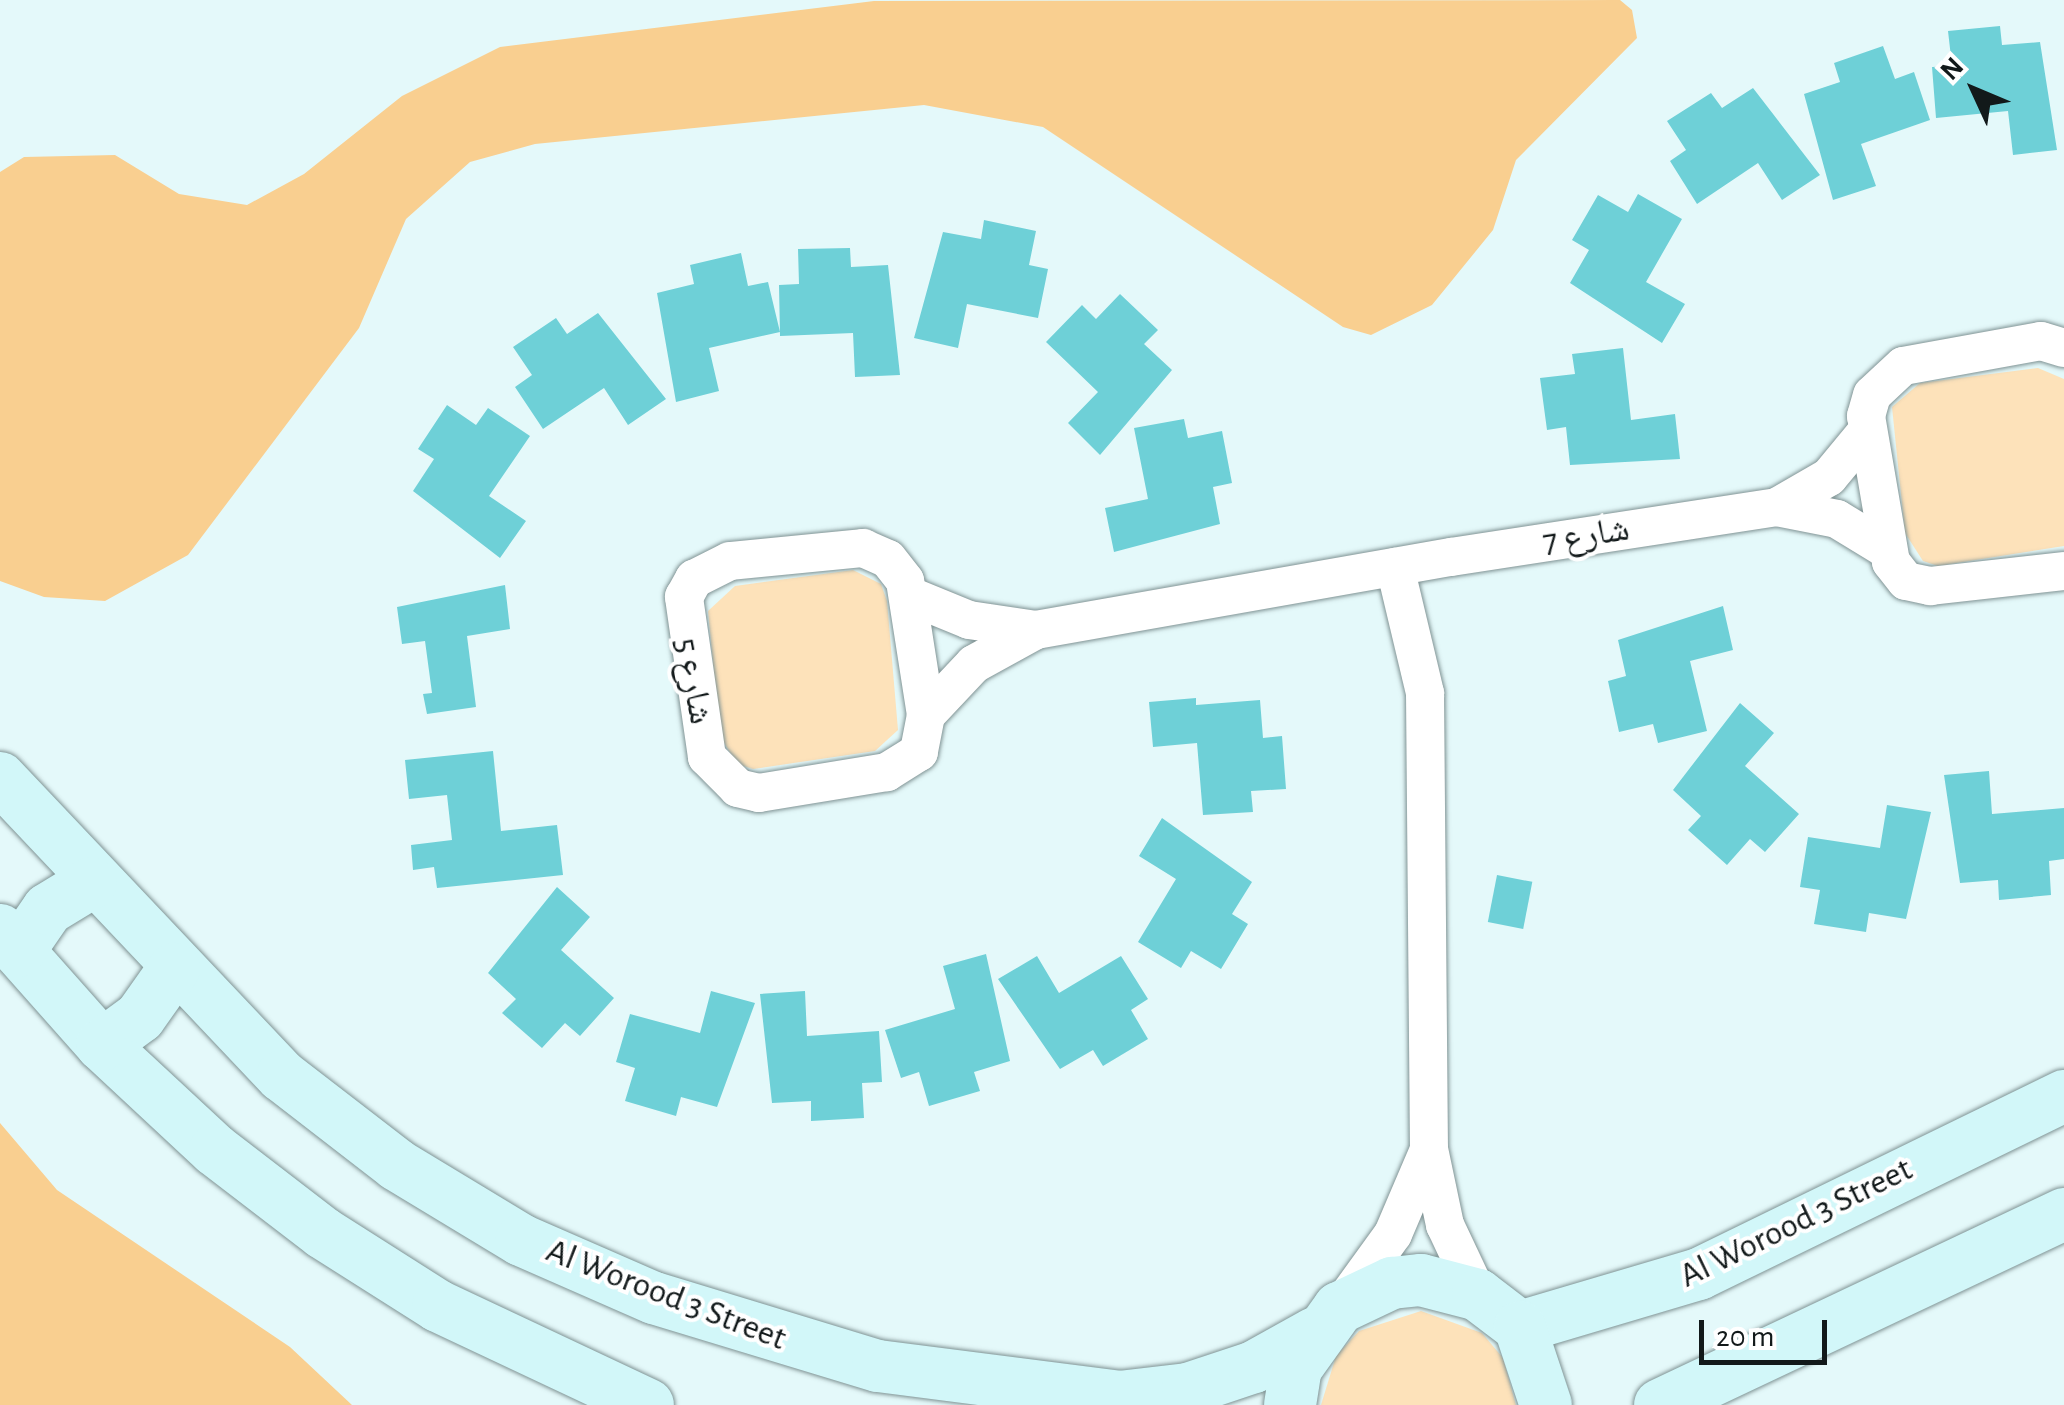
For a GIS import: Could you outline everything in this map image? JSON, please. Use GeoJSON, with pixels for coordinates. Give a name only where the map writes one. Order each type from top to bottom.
{"type":"FeatureCollection","features":[{"type":"Feature","properties":{"kind":"street","name":"شارع 7"},"geometry":{"type":"LineString","coordinates":[[2064,348],[2041,342],[1902,366],[1872,395],[1866,431],[1888,550],[1898,573],[1918,586],[2064,571]]}},
{"type":"Feature","properties":{"kind":"street","name":"شارع 7"},"geometry":{"type":"LineString","coordinates":[[1778,508],[1829,477],[1866,431]]}},
{"type":"Feature","properties":{"kind":"street","name":"شارع 7"},"geometry":{"type":"LineString","coordinates":[[1394,567],[1778,508],[1837,518],[1888,550]]}},
{"type":"Feature","properties":{"kind":"street","name":"شارع 5"},"geometry":{"type":"LineString","coordinates":[[849,549],[888,559],[908,595],[926,734],[905,765],[759,794],[738,788],[707,757],[681,618],[689,588],[710,567],[849,549]]}},
{"type":"Feature","properties":{"kind":"street","name":"شارع 5"},"geometry":{"type":"LineString","coordinates":[[908,595],[969,620],[1036,630],[1394,567]]}},
{"type":"Feature","properties":{"kind":"street"},"geometry":{"type":"LineString","coordinates":[[1394,567],[1426,694],[1429,1150],[1445,1226],[1478,1295],[1520,1327],[1546,1405]]}},
{"type":"Feature","properties":{"kind":"street","name":"شارع 5"},"geometry":{"type":"LineString","coordinates":[[926,715],[974,664],[1036,630]]}},
{"type":"Feature","properties":{"kind":"street","name":"Al Worood 3 Street"},"geometry":{"type":"LineString","coordinates":[[0,778],[91,883],[282,1076],[413,1174],[521,1240],[654,1298],[792,1344],[878,1366],[1119,1397],[1188,1389],[1254,1366],[1392,1283],[1450,1284],[1478,1295]]}},
{"type":"Feature","properties":{"kind":"street"},"geometry":{"type":"LineString","coordinates":[[91,883],[48,909],[9,940],[102,1045],[215,1150],[323,1233],[438,1306],[648,1405]]}},
{"type":"Feature","properties":{"kind":"street"},"geometry":{"type":"LineString","coordinates":[[102,1045],[140,1018],[174,970]]}},
{"type":"Feature","properties":{"kind":"street","name":"Al Worood 3 Street"},"geometry":{"type":"LineString","coordinates":[[1520,1327],[1698,1274],[2064,1096]]}},
{"type":"Feature","properties":{"kind":"street"},"geometry":{"type":"LineString","coordinates":[[1290,1405],[1296,1368],[1327,1320],[1394,1234],[1429,1150]]}},
{"type":"Feature","properties":{"kind":"street"},"geometry":{"type":"LineString","coordinates":[[1660,1405],[2064,1214]]}},
{"type":"Feature","properties":{"kind":"shaded area"},"geometry":{"type":"Polygon","coordinates":[[[1620,0],[1632,10],[1637,38],[1516,160],[1493,230],[1432,305],[1371,335],[1343,327],[1043,127],[924,105],[535,144],[470,162],[406,219],[359,328],[188,555],[105,601],[44,597],[0,581],[0,172],[24,157],[115,155],[179,194],[247,205],[304,174],[402,96],[500,47],[874,1],[1620,0]]]}},
{"type":"Feature","properties":{"kind":"shaded area"},"geometry":{"type":"Polygon","coordinates":[[[2038,368],[2064,379],[2064,546],[1938,566],[1923,561],[1905,533],[1892,407],[1920,383],[2038,368]]]}},
{"type":"Feature","properties":{"kind":"shaded area"},"geometry":{"type":"Polygon","coordinates":[[[853,570],[881,584],[887,601],[898,730],[875,751],[753,769],[737,764],[720,736],[708,611],[735,586],[853,570]]]}},
{"type":"Feature","properties":{"kind":"shaded area"},"geometry":{"type":"Polygon","coordinates":[[[0,1123],[57,1190],[290,1347],[352,1405],[0,1405],[0,1123]]]}},
{"type":"Feature","properties":{"kind":"shaded area"},"geometry":{"type":"Polygon","coordinates":[[[1421,1311],[1482,1333],[1503,1358],[1516,1405],[1321,1405],[1336,1356],[1359,1331],[1421,1311]]]}},
{"type":"Feature","properties":{"kind":"building"},"geometry":{"type":"Polygon","coordinates":[[[2000,26],[2002,45],[2040,42],[2057,150],[2013,155],[2008,111],[1936,118],[1932,67],[1952,66],[1948,31],[2000,26]]]}},
{"type":"Feature","properties":{"kind":"building"},"geometry":{"type":"Polygon","coordinates":[[[1883,46],[1895,79],[1914,72],[1930,120],[1861,144],[1876,186],[1833,200],[1804,94],[1840,82],[1834,63],[1883,46]]]}},
{"type":"Feature","properties":{"kind":"building"},"geometry":{"type":"Polygon","coordinates":[[[1753,88],[1820,175],[1782,200],[1758,163],[1697,204],[1670,161],[1686,150],[1667,121],[1711,93],[1722,108],[1753,88]]]}},
{"type":"Feature","properties":{"kind":"building"},"geometry":{"type":"Polygon","coordinates":[[[1638,194],[1682,219],[1646,282],[1685,304],[1662,343],[1570,283],[1589,250],[1572,240],[1598,195],[1628,212],[1638,194]]]}},
{"type":"Feature","properties":{"kind":"building"},"geometry":{"type":"Polygon","coordinates":[[[984,220],[1036,231],[1029,265],[1048,269],[1038,318],[967,304],[958,348],[914,338],[943,232],[981,239],[984,220]]]}},
{"type":"Feature","properties":{"kind":"building"},"geometry":{"type":"Polygon","coordinates":[[[850,248],[851,267],[888,265],[900,375],[855,377],[853,333],[780,336],[779,285],[799,284],[798,249],[850,248]]]}},
{"type":"Feature","properties":{"kind":"building"},"geometry":{"type":"Polygon","coordinates":[[[741,253],[748,286],[768,282],[780,332],[709,348],[719,391],[676,402],[657,293],[694,284],[690,265],[741,253]]]}},
{"type":"Feature","properties":{"kind":"building"},"geometry":{"type":"Polygon","coordinates":[[[1120,294],[1158,330],[1144,344],[1172,370],[1100,455],[1068,423],[1098,392],[1046,342],[1082,305],[1096,319],[1120,294]]]}},
{"type":"Feature","properties":{"kind":"building"},"geometry":{"type":"Polygon","coordinates":[[[598,313],[666,399],[628,425],[604,388],[543,429],[515,387],[532,375],[513,347],[556,318],[567,334],[598,313]]]}},
{"type":"Feature","properties":{"kind":"building"},"geometry":{"type":"Polygon","coordinates":[[[1623,348],[1631,420],[1675,414],[1680,459],[1570,465],[1566,427],[1547,430],[1540,378],[1575,374],[1572,354],[1623,348]]]}},
{"type":"Feature","properties":{"kind":"building"},"geometry":{"type":"Polygon","coordinates":[[[447,405],[476,425],[488,408],[530,436],[489,496],[526,521],[500,558],[413,491],[434,459],[418,449],[447,405]]]}},
{"type":"Feature","properties":{"kind":"building"},"geometry":{"type":"Polygon","coordinates":[[[1184,419],[1188,438],[1222,431],[1232,483],[1213,487],[1220,524],[1114,552],[1105,508],[1148,499],[1134,428],[1184,419]]]}},
{"type":"Feature","properties":{"kind":"building"},"geometry":{"type":"Polygon","coordinates":[[[505,585],[510,629],[467,636],[476,707],[427,714],[423,694],[432,693],[425,641],[402,644],[397,607],[505,585]]]}},
{"type":"Feature","properties":{"kind":"building"},"geometry":{"type":"Polygon","coordinates":[[[1723,606],[1733,650],[1690,661],[1707,731],[1658,743],[1653,724],[1619,732],[1608,681],[1626,676],[1618,640],[1723,606]]]}},
{"type":"Feature","properties":{"kind":"building"},"geometry":{"type":"Polygon","coordinates":[[[1196,698],[1196,705],[1260,700],[1263,738],[1282,736],[1286,789],[1251,791],[1253,812],[1203,815],[1197,743],[1153,747],[1149,702],[1196,698]]]}},
{"type":"Feature","properties":{"kind":"building"},"geometry":{"type":"Polygon","coordinates":[[[1740,703],[1774,733],[1745,766],[1799,814],[1765,852],[1750,839],[1727,865],[1688,830],[1701,816],[1673,790],[1740,703]]]}},
{"type":"Feature","properties":{"kind":"building"},"geometry":{"type":"Polygon","coordinates":[[[493,751],[501,831],[557,825],[563,875],[437,888],[434,867],[413,870],[411,845],[452,840],[447,795],[409,799],[405,760],[493,751]]]}},
{"type":"Feature","properties":{"kind":"building"},"geometry":{"type":"Polygon","coordinates":[[[1989,771],[1992,814],[2064,808],[2064,859],[2049,861],[2051,895],[1999,900],[1998,880],[1960,883],[1944,775],[1989,771]]]}},
{"type":"Feature","properties":{"kind":"building"},"geometry":{"type":"Polygon","coordinates":[[[1887,805],[1931,812],[1906,919],[1869,913],[1866,932],[1814,924],[1820,890],[1800,887],[1808,837],[1880,848],[1887,805]]]}},
{"type":"Feature","properties":{"kind":"building"},"geometry":{"type":"Polygon","coordinates":[[[1162,818],[1252,882],[1232,914],[1248,924],[1221,969],[1191,951],[1181,968],[1138,942],[1176,879],[1139,856],[1162,818]]]}},
{"type":"Feature","properties":{"kind":"building"},"geometry":{"type":"Polygon","coordinates":[[[1497,875],[1532,882],[1523,929],[1488,922],[1497,875]]]}},
{"type":"Feature","properties":{"kind":"building"},"geometry":{"type":"Polygon","coordinates":[[[557,887],[590,917],[561,950],[614,998],[580,1036],[565,1023],[542,1048],[502,1013],[516,999],[488,973],[557,887]]]}},
{"type":"Feature","properties":{"kind":"building"},"geometry":{"type":"Polygon","coordinates":[[[986,954],[1010,1061],[974,1072],[980,1091],[929,1106],[919,1072],[901,1078],[885,1030],[955,1009],[943,966],[986,954]]]}},
{"type":"Feature","properties":{"kind":"building"},"geometry":{"type":"Polygon","coordinates":[[[1037,956],[1059,993],[1121,956],[1148,999],[1131,1010],[1148,1039],[1103,1066],[1093,1050],[1060,1069],[998,979],[1037,956]]]}},
{"type":"Feature","properties":{"kind":"building"},"geometry":{"type":"Polygon","coordinates":[[[711,991],[755,1003],[717,1107],[681,1097],[676,1116],[625,1101],[635,1068],[616,1062],[630,1014],[700,1033],[711,991]]]}},
{"type":"Feature","properties":{"kind":"building"},"geometry":{"type":"Polygon","coordinates":[[[805,991],[807,1036],[879,1031],[882,1082],[862,1083],[864,1118],[811,1121],[811,1101],[772,1103],[760,994],[805,991]]]}}]}
